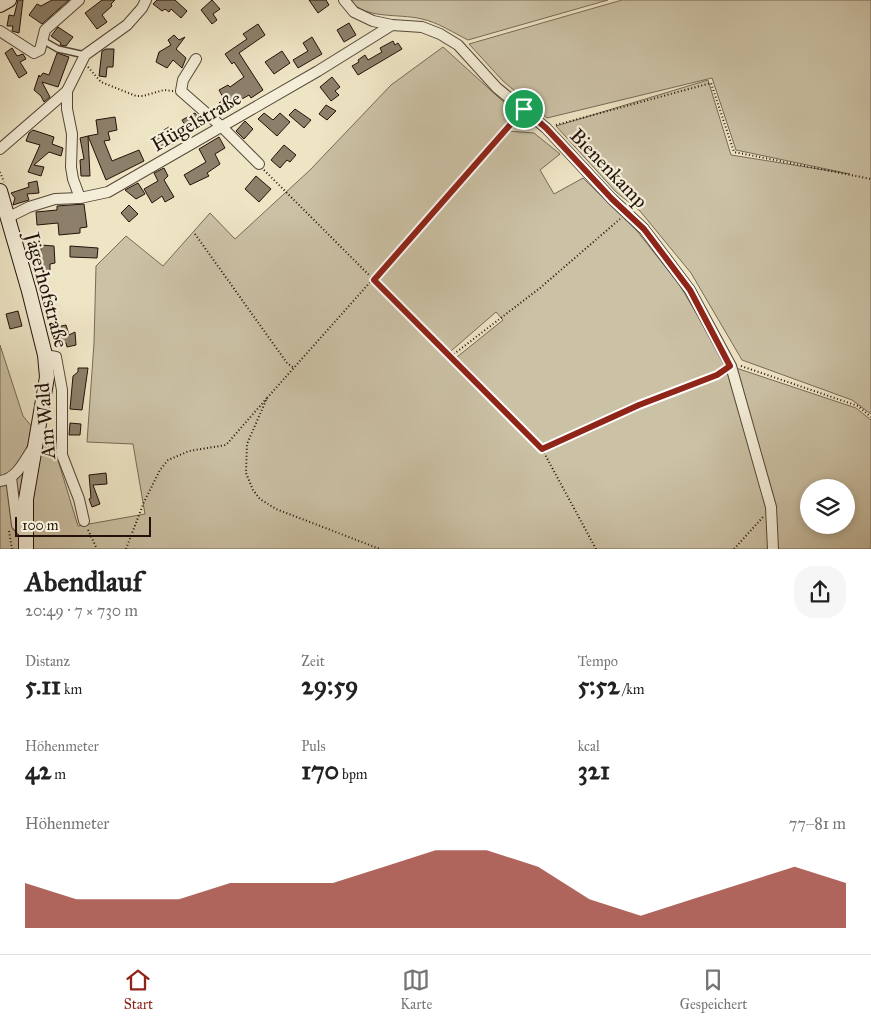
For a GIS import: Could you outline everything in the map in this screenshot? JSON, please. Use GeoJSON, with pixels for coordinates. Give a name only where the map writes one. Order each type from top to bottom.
{"type":"FeatureCollection","features":[{"type":"Feature","properties":{"kind":"main road"},"geometry":{"type":"LineString","coordinates":[[0,5],[9,0]]}},
{"type":"Feature","properties":{"kind":"main road","name":"Jägerhofstraße"},"geometry":{"type":"LineString","coordinates":[[3,188],[7,218],[30,291],[45,355],[47,377],[26,499],[26,542]]}},
{"type":"Feature","properties":{"kind":"street"},"geometry":{"type":"LineString","coordinates":[[0,31],[34,53],[40,50],[46,30],[79,0]]}},
{"type":"Feature","properties":{"kind":"street"},"geometry":{"type":"LineString","coordinates":[[0,149],[67,91],[83,58],[127,25],[142,8],[146,0]]}},
{"type":"Feature","properties":{"kind":"street","name":"Bienenkamp"},"geometry":{"type":"LineString","coordinates":[[344,0],[354,12],[372,21],[392,25],[422,27],[440,34],[458,45],[497,88],[546,128],[612,199],[644,229],[690,290],[730,366],[771,507],[774,549]]}},
{"type":"Feature","properties":{"kind":"street","name":"Hügelstraße"},"geometry":{"type":"LineString","coordinates":[[7,218],[29,207],[55,199],[80,198],[108,192],[222,127],[392,25]]}},
{"type":"Feature","properties":{"kind":"street"},"geometry":{"type":"LineString","coordinates":[[196,60],[183,80],[181,91],[222,127],[259,164]]}},
{"type":"Feature","properties":{"kind":"street"},"geometry":{"type":"LineString","coordinates":[[67,91],[67,109],[72,134],[71,167],[80,198]]}},
{"type":"Feature","properties":{"kind":"street","name":"Am Wald"},"geometry":{"type":"LineString","coordinates":[[45,355],[56,357],[62,390],[62,455],[79,500],[84,521]]}},
{"type":"Feature","properties":{"kind":"street"},"geometry":{"type":"LineString","coordinates":[[0,481],[11,478],[17,473],[34,447]]}},
{"type":"Feature","properties":{"kind":"street"},"geometry":{"type":"LineString","coordinates":[[11,478],[17,526],[26,542]]}},
{"type":"Feature","properties":{"kind":"lane"},"geometry":{"type":"LineString","coordinates":[[44,41],[58,49],[83,58]]}},
{"type":"Feature","properties":{"kind":"path"},"geometry":{"type":"LineString","coordinates":[[83,58],[101,82],[136,96],[164,90],[181,91]]}},
{"type":"Feature","properties":{"kind":"path"},"geometry":{"type":"LineString","coordinates":[[546,128],[711,83],[734,152],[871,179]]}},
{"type":"Feature","properties":{"kind":"path"},"geometry":{"type":"LineString","coordinates":[[126,549],[144,502],[160,470],[168,460],[189,451],[226,445],[524,109]]}},
{"type":"Feature","properties":{"kind":"path"},"geometry":{"type":"LineString","coordinates":[[259,164],[542,449],[596,549]]}},
{"type":"Feature","properties":{"kind":"path"},"geometry":{"type":"LineString","coordinates":[[0,172],[3,188]]}},
{"type":"Feature","properties":{"kind":"path"},"geometry":{"type":"LineString","coordinates":[[450,357],[540,288],[627,213]]}},
{"type":"Feature","properties":{"kind":"path"},"geometry":{"type":"LineString","coordinates":[[195,234],[282,355],[294,368]]}},
{"type":"Feature","properties":{"kind":"path"},"geometry":{"type":"LineString","coordinates":[[542,449],[639,405],[717,375],[735,364],[858,406],[871,416]]}},
{"type":"Feature","properties":{"kind":"path"},"geometry":{"type":"LineString","coordinates":[[267,398],[248,444],[246,473],[252,490],[260,499],[276,509],[380,549]]}},
{"type":"Feature","properties":{"kind":"path"},"geometry":{"type":"LineString","coordinates":[[734,549],[771,507]]}},
{"type":"Feature","properties":{"kind":"path"},"geometry":{"type":"LineString","coordinates":[[84,521],[97,549]]}},
{"type":"Feature","properties":{"kind":"path"},"geometry":{"type":"LineString","coordinates":[[8,525],[12,549]]}},
{"type":"Feature","properties":{"kind":"shaded area"},"geometry":{"type":"Polygon","coordinates":[[[349,0],[608,0],[468,40],[428,20],[364,11],[349,0]]]}},
{"type":"Feature","properties":{"kind":"shaded area"},"geometry":{"type":"Polygon","coordinates":[[[622,0],[871,0],[871,414],[852,400],[742,360],[691,273],[640,211],[616,192],[556,126],[708,80],[731,155],[850,174],[736,150],[712,78],[547,118],[503,81],[469,44],[622,0]]]}},
{"type":"Feature","properties":{"kind":"shaded area"},"geometry":{"type":"Polygon","coordinates":[[[443,47],[507,105],[507,131],[534,133],[560,154],[540,170],[554,194],[583,178],[637,231],[679,284],[730,370],[769,513],[771,549],[0,549],[0,345],[23,416],[57,457],[78,526],[145,514],[133,444],[87,442],[94,343],[96,266],[126,236],[163,266],[210,213],[235,239],[310,170],[391,85],[443,47]],[[496,312],[444,357],[482,391],[486,387],[457,357],[503,320],[496,312]]]}},
{"type":"Feature","properties":{"kind":"shaded area"},"geometry":{"type":"Polygon","coordinates":[[[733,367],[856,408],[871,420],[871,549],[777,549],[733,367]]]}},
{"type":"Feature","properties":{"kind":"building"},"geometry":{"type":"Polygon","coordinates":[[[18,0],[23,0],[19,33],[12,31],[13,26],[7,26],[9,15],[14,16],[18,0]]]}},
{"type":"Feature","properties":{"kind":"building"},"geometry":{"type":"Polygon","coordinates":[[[52,0],[69,0],[42,24],[29,15],[37,4],[41,6],[52,0]]]}},
{"type":"Feature","properties":{"kind":"building"},"geometry":{"type":"Polygon","coordinates":[[[102,0],[115,0],[111,4],[112,6],[102,15],[107,22],[97,29],[85,13],[102,0]]]}},
{"type":"Feature","properties":{"kind":"building"},"geometry":{"type":"Polygon","coordinates":[[[157,0],[175,0],[187,11],[181,18],[171,9],[169,12],[165,9],[162,11],[153,4],[157,0]]]}},
{"type":"Feature","properties":{"kind":"building"},"geometry":{"type":"Polygon","coordinates":[[[212,0],[220,9],[213,14],[217,20],[212,24],[201,10],[212,0]]]}},
{"type":"Feature","properties":{"kind":"building"},"geometry":{"type":"Polygon","coordinates":[[[309,0],[326,0],[329,5],[318,13],[309,0]]]}},
{"type":"Feature","properties":{"kind":"building"},"geometry":{"type":"Polygon","coordinates":[[[349,23],[356,35],[344,42],[337,30],[349,23]]]}},
{"type":"Feature","properties":{"kind":"building"},"geometry":{"type":"Polygon","coordinates":[[[258,24],[265,35],[239,53],[263,90],[251,98],[249,95],[223,110],[219,103],[224,99],[219,90],[228,85],[230,87],[244,77],[234,62],[232,64],[225,54],[247,39],[243,34],[258,24]]]}},
{"type":"Feature","properties":{"kind":"building"},"geometry":{"type":"Polygon","coordinates":[[[58,27],[73,37],[66,46],[60,45],[61,43],[51,36],[58,27]]]}},
{"type":"Feature","properties":{"kind":"building"},"geometry":{"type":"Polygon","coordinates":[[[174,35],[179,40],[185,37],[176,49],[186,58],[182,68],[173,60],[167,68],[156,62],[159,52],[171,45],[168,40],[174,35]]]}},
{"type":"Feature","properties":{"kind":"building"},"geometry":{"type":"Polygon","coordinates":[[[312,37],[322,54],[298,68],[293,60],[308,51],[303,43],[312,37]]]}},
{"type":"Feature","properties":{"kind":"building"},"geometry":{"type":"Polygon","coordinates":[[[393,41],[395,45],[398,43],[402,49],[358,75],[352,66],[359,62],[358,60],[365,55],[368,60],[382,52],[380,48],[393,41]]]}},
{"type":"Feature","properties":{"kind":"building"},"geometry":{"type":"Polygon","coordinates":[[[12,48],[17,56],[23,54],[26,59],[20,62],[27,73],[19,78],[5,53],[12,48]]]}},
{"type":"Feature","properties":{"kind":"building"},"geometry":{"type":"Polygon","coordinates":[[[114,49],[113,67],[107,67],[106,77],[99,76],[102,51],[114,49]]]}},
{"type":"Feature","properties":{"kind":"building"},"geometry":{"type":"Polygon","coordinates":[[[282,51],[290,63],[274,74],[265,62],[282,51]]]}},
{"type":"Feature","properties":{"kind":"building"},"geometry":{"type":"Polygon","coordinates":[[[57,53],[69,57],[58,87],[42,82],[50,97],[44,102],[41,96],[34,90],[39,75],[40,77],[43,73],[49,75],[57,53]]]}},
{"type":"Feature","properties":{"kind":"building"},"geometry":{"type":"Polygon","coordinates":[[[332,77],[340,87],[335,91],[339,95],[331,101],[320,87],[332,77]]]}},
{"type":"Feature","properties":{"kind":"building"},"geometry":{"type":"Polygon","coordinates":[[[326,105],[336,111],[327,120],[319,114],[326,105]]]}},
{"type":"Feature","properties":{"kind":"building"},"geometry":{"type":"Polygon","coordinates":[[[295,109],[311,120],[304,128],[289,115],[295,109]]]}},
{"type":"Feature","properties":{"kind":"building"},"geometry":{"type":"Polygon","coordinates":[[[195,113],[203,125],[189,132],[182,120],[195,113]]]}},
{"type":"Feature","properties":{"kind":"building"},"geometry":{"type":"Polygon","coordinates":[[[264,113],[273,120],[280,113],[290,122],[277,136],[258,119],[264,113]]]}},
{"type":"Feature","properties":{"kind":"building"},"geometry":{"type":"Polygon","coordinates":[[[115,117],[117,130],[108,132],[110,140],[104,141],[112,161],[139,150],[144,161],[106,180],[88,136],[98,134],[96,120],[115,117]]]}},
{"type":"Feature","properties":{"kind":"building"},"geometry":{"type":"Polygon","coordinates":[[[245,121],[253,129],[244,139],[236,131],[245,121]]]}},
{"type":"Feature","properties":{"kind":"building"},"geometry":{"type":"Polygon","coordinates":[[[169,127],[173,134],[169,137],[173,144],[160,151],[153,139],[163,134],[162,131],[169,127]]]}},
{"type":"Feature","properties":{"kind":"building"},"geometry":{"type":"Polygon","coordinates":[[[33,130],[54,137],[52,144],[63,148],[61,156],[49,152],[34,165],[44,167],[41,176],[28,172],[40,145],[26,141],[29,133],[33,130]]]}},
{"type":"Feature","properties":{"kind":"building"},"geometry":{"type":"Polygon","coordinates":[[[88,136],[90,176],[81,176],[80,160],[84,159],[80,138],[88,136]]]}},
{"type":"Feature","properties":{"kind":"building"},"geometry":{"type":"Polygon","coordinates":[[[219,137],[225,148],[215,154],[220,164],[207,173],[209,176],[190,185],[184,175],[206,162],[199,149],[219,137]]]}},
{"type":"Feature","properties":{"kind":"building"},"geometry":{"type":"Polygon","coordinates":[[[284,145],[296,155],[290,162],[287,160],[280,168],[271,160],[284,145]]]}},
{"type":"Feature","properties":{"kind":"building"},"geometry":{"type":"Polygon","coordinates":[[[164,168],[168,176],[164,180],[174,197],[165,202],[162,196],[152,203],[144,189],[158,181],[154,173],[164,168]]]}},
{"type":"Feature","properties":{"kind":"building"},"geometry":{"type":"Polygon","coordinates":[[[256,176],[271,189],[259,202],[245,189],[256,176]]]}},
{"type":"Feature","properties":{"kind":"building"},"geometry":{"type":"Polygon","coordinates":[[[37,181],[39,193],[27,194],[29,200],[13,205],[15,198],[11,193],[29,187],[28,183],[37,181]]]}},
{"type":"Feature","properties":{"kind":"building"},"geometry":{"type":"Polygon","coordinates":[[[138,183],[145,194],[136,199],[125,190],[138,183]]]}},
{"type":"Feature","properties":{"kind":"building"},"geometry":{"type":"Polygon","coordinates":[[[84,204],[87,227],[80,228],[80,233],[59,235],[58,223],[37,225],[36,212],[57,210],[57,206],[84,204]]]}},
{"type":"Feature","properties":{"kind":"building"},"geometry":{"type":"Polygon","coordinates":[[[129,205],[138,214],[129,222],[121,213],[129,205]]]}},
{"type":"Feature","properties":{"kind":"building"},"geometry":{"type":"Polygon","coordinates":[[[41,245],[54,246],[55,263],[50,264],[50,270],[40,271],[41,245]]]}},
{"type":"Feature","properties":{"kind":"building"},"geometry":{"type":"Polygon","coordinates":[[[70,246],[98,248],[97,258],[70,257],[70,246]]]}},
{"type":"Feature","properties":{"kind":"building"},"geometry":{"type":"Polygon","coordinates":[[[18,311],[22,326],[10,329],[6,314],[18,311]]]}},
{"type":"Feature","properties":{"kind":"building"},"geometry":{"type":"Polygon","coordinates":[[[66,325],[69,335],[75,332],[76,345],[67,347],[66,343],[62,344],[61,339],[55,341],[52,328],[66,325]]]}},
{"type":"Feature","properties":{"kind":"building"},"geometry":{"type":"Polygon","coordinates":[[[78,368],[88,368],[82,410],[70,409],[73,376],[78,372],[78,368]]]}},
{"type":"Feature","properties":{"kind":"building"},"geometry":{"type":"Polygon","coordinates":[[[70,423],[81,424],[80,435],[69,435],[70,423]]]}},
{"type":"Feature","properties":{"kind":"building"},"geometry":{"type":"Polygon","coordinates":[[[106,473],[107,484],[93,485],[100,504],[92,507],[89,499],[91,498],[89,475],[106,473]]]}},
{"type":"Feature","properties":{"kind":"route"},"geometry":{"type":"LineString","coordinates":[[524,109],[546,128],[612,199],[644,229],[690,290],[730,366],[717,375],[639,405],[592,428],[542,449],[374,280],[524,109]]}}]}
